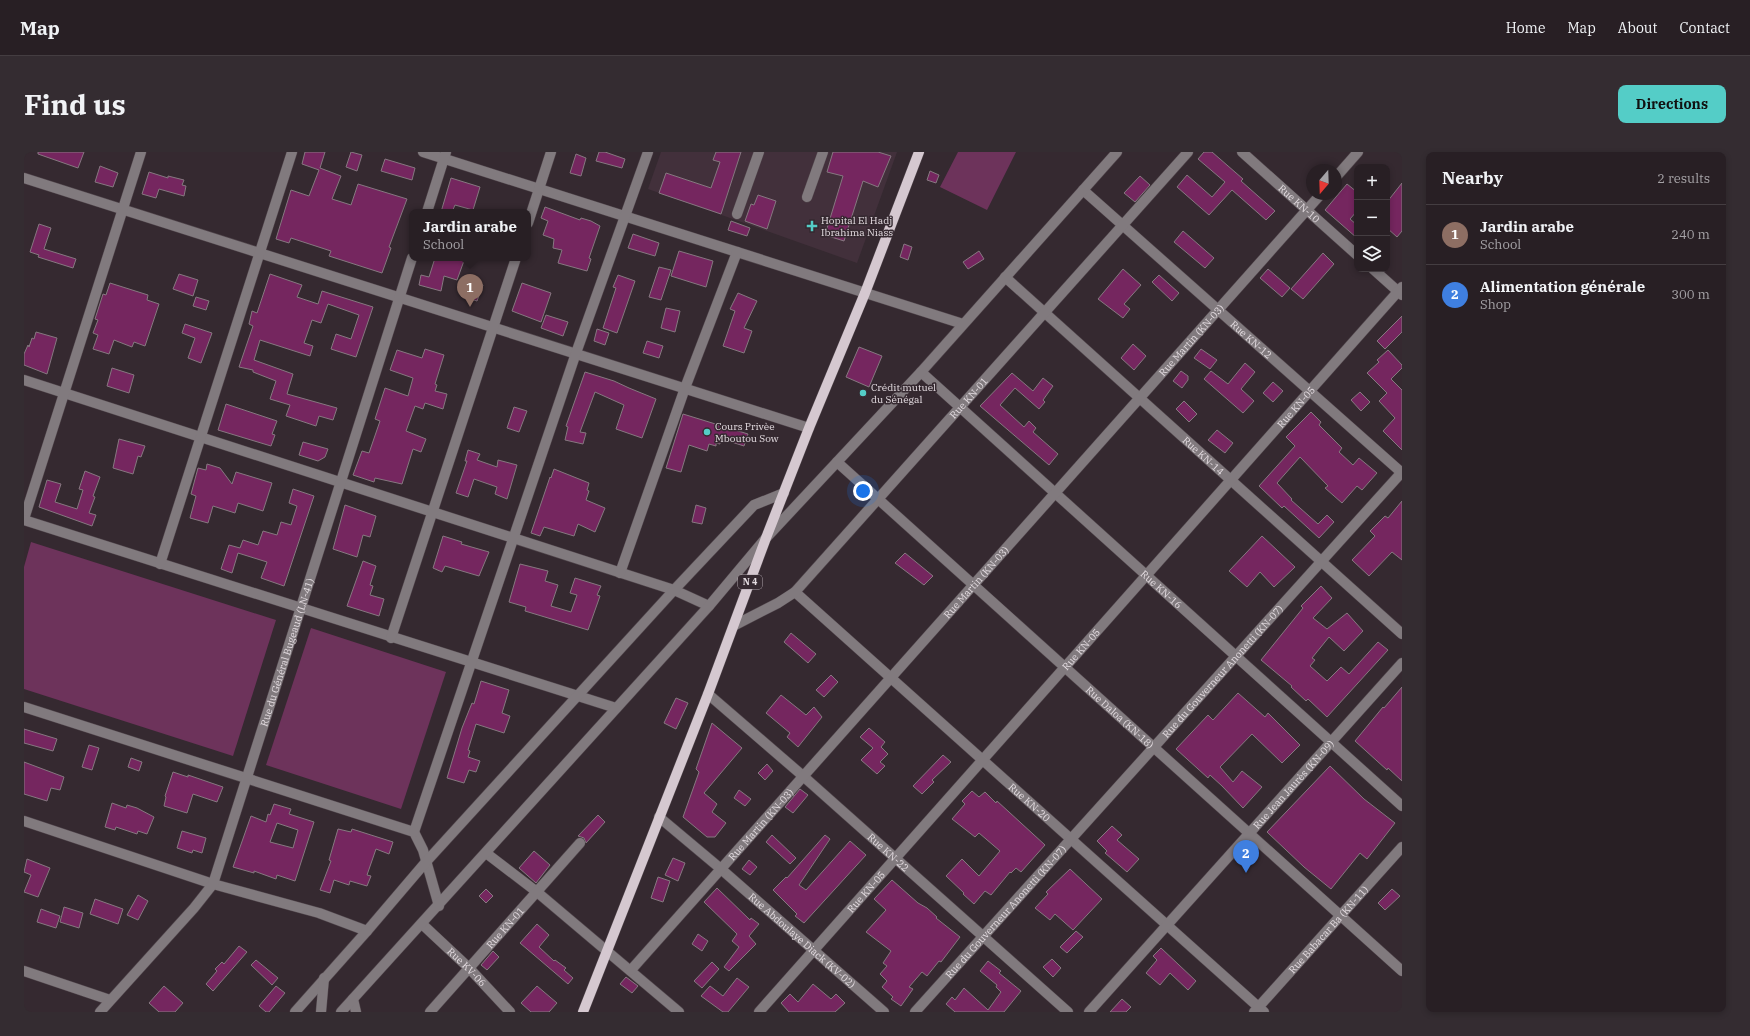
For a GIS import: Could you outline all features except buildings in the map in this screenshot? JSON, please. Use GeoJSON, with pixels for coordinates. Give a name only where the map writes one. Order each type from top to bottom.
{"type":"FeatureCollection","features":[{"type":"Feature","properties":{"kind":"main road","name":"N 4"},"geometry":{"type":"LineString","coordinates":[[583,1012],[735,625],[766,538],[809,428],[865,293],[919,152]]}},
{"type":"Feature","properties":{"kind":"street"},"geometry":{"type":"LineString","coordinates":[[141,152],[24,520],[391,638],[616,708]]}},
{"type":"Feature","properties":{"kind":"street"},"geometry":{"type":"LineString","coordinates":[[160,564],[292,152]]}},
{"type":"Feature","properties":{"kind":"street"},"geometry":{"type":"LineString","coordinates":[[423,152],[445,155],[539,189],[963,324]]}},
{"type":"Feature","properties":{"kind":"street"},"geometry":{"type":"LineString","coordinates":[[531,214],[551,152]]}},
{"type":"Feature","properties":{"kind":"street"},"geometry":{"type":"LineString","coordinates":[[414,832],[576,353],[648,152]]}},
{"type":"Feature","properties":{"kind":"street"},"geometry":{"type":"LineString","coordinates":[[737,214],[759,152]]}},
{"type":"Feature","properties":{"kind":"street"},"geometry":{"type":"LineString","coordinates":[[807,197],[823,152]]}},
{"type":"Feature","properties":{"kind":"street"},"geometry":{"type":"LineString","coordinates":[[342,1012],[709,606],[766,538],[921,372],[1117,152]]}},
{"type":"Feature","properties":{"kind":"street","name":"Rue KN-01"},"geometry":{"type":"LineString","coordinates":[[735,625],[778,603],[795,592],[1188,152]]}},
{"type":"Feature","properties":{"kind":"street","name":"Rue KN-10"},"geometry":{"type":"LineString","coordinates":[[1242,152],[1354,252]]}},
{"type":"Feature","properties":{"kind":"street"},"geometry":{"type":"LineString","coordinates":[[1342,170],[1358,152]]}},
{"type":"Feature","properties":{"kind":"street"},"geometry":{"type":"LineString","coordinates":[[428,209],[445,155]]}},
{"type":"Feature","properties":{"kind":"street"},"geometry":{"type":"LineString","coordinates":[[24,178],[809,428]]}},
{"type":"Feature","properties":{"kind":"street","name":"Rue KN-12"},"geometry":{"type":"LineString","coordinates":[[1083,190],[1402,473]]}},
{"type":"Feature","properties":{"kind":"street","name":"Rue Martin (KN-03)"},"geometry":{"type":"LineString","coordinates":[[631,970],[1316,200]]}},
{"type":"Feature","properties":{"kind":"street"},"geometry":{"type":"LineString","coordinates":[[620,573],[685,388],[737,252]]}},
{"type":"Feature","properties":{"kind":"street","name":"Rue du Général Bugeaud (LN-41)"},"geometry":{"type":"LineString","coordinates":[[100,1012],[194,908],[212,884],[411,261]]}},
{"type":"Feature","properties":{"kind":"street"},"geometry":{"type":"LineString","coordinates":[[391,638],[515,261]]}},
{"type":"Feature","properties":{"kind":"street"},"geometry":{"type":"LineString","coordinates":[[1377,272],[1401,291]]}},
{"type":"Feature","properties":{"kind":"street","name":"Rue KN-14"},"geometry":{"type":"LineString","coordinates":[[1005,277],[1402,634]]}},
{"type":"Feature","properties":{"kind":"street","name":"Rue KN-05"},"geometry":{"type":"LineString","coordinates":[[759,1012],[1146,575],[1401,291]]}},
{"type":"Feature","properties":{"kind":"street","name":"Rue KN-16"},"geometry":{"type":"LineString","coordinates":[[921,372],[1402,806]]}},
{"type":"Feature","properties":{"kind":"street"},"geometry":{"type":"LineString","coordinates":[[24,380],[674,590],[709,606]]}},
{"type":"Feature","properties":{"kind":"street","name":"Rue Daloa (KN-18)"},"geometry":{"type":"LineString","coordinates":[[837,462],[1402,971]]}},
{"type":"Feature","properties":{"kind":"street","name":"Rue du Gouverneur Anonetti (KN-07)"},"geometry":{"type":"LineString","coordinates":[[915,1012],[1402,473]]}},
{"type":"Feature","properties":{"kind":"street"},"geometry":{"type":"LineString","coordinates":[[295,1012],[425,863],[674,590],[754,505],[784,493]]}},
{"type":"Feature","properties":{"kind":"street","name":"Rue KN-20"},"geometry":{"type":"LineString","coordinates":[[795,592],[1167,925],[1259,1010]]}},
{"type":"Feature","properties":{"kind":"street","name":"Rue Jean Jaurès (KN-09)"},"geometry":{"type":"LineString","coordinates":[[1089,1012],[1402,663]]}},
{"type":"Feature","properties":{"kind":"street","name":"Rue KN-22"},"geometry":{"type":"LineString","coordinates":[[708,694],[803,776],[1068,1012]]}},
{"type":"Feature","properties":{"kind":"street"},"geometry":{"type":"LineString","coordinates":[[24,707],[414,832],[419,840],[439,906]]}},
{"type":"Feature","properties":{"kind":"street","name":"Rue Abdoulaye Diack (KV-02)"},"geometry":{"type":"LineString","coordinates":[[659,817],[721,869],[884,1012]]}},
{"type":"Feature","properties":{"kind":"street"},"geometry":{"type":"LineString","coordinates":[[24,821],[212,884],[319,913],[367,931]]}},
{"type":"Feature","properties":{"kind":"street","name":"Rue KN-01"},"geometry":{"type":"LineString","coordinates":[[430,1012],[580,843]]}},
{"type":"Feature","properties":{"kind":"street","name":"Rue Babacar Ba (KN-11)"},"geometry":{"type":"LineString","coordinates":[[1259,1010],[1402,847]]}},
{"type":"Feature","properties":{"kind":"street"},"geometry":{"type":"LineString","coordinates":[[486,853],[537,892],[679,1012]]}},
{"type":"Feature","properties":{"kind":"street","name":"Rue KV-06"},"geometry":{"type":"LineString","coordinates":[[422,924],[469,968],[510,1012]]}},
{"type":"Feature","properties":{"kind":"street"},"geometry":{"type":"LineString","coordinates":[[24,971],[110,1000]]}},
{"type":"Feature","properties":{"kind":"street"},"geometry":{"type":"LineString","coordinates":[[321,1012],[324,978]]}},
{"type":"Feature","properties":{"kind":"street"},"geometry":{"type":"LineString","coordinates":[[353,999],[356,1012]]}},
{"type":"Feature","properties":{"kind":"shaded area","name":"Hopital El Hadj Ibrahima Niass"},"geometry":{"type":"Polygon","coordinates":[[[661,152],[897,152],[857,263],[648,189],[661,152]]]}},
{"type":"Feature","properties":{"kind":"shaded area"},"geometry":{"type":"Polygon","coordinates":[[[958,152],[1016,152],[987,210],[940,187],[958,152]]]}},
{"type":"Feature","properties":{"kind":"shaded area"},"geometry":{"type":"Polygon","coordinates":[[[31,542],[276,620],[233,756],[24,689],[24,567],[31,542]]]}},
{"type":"Feature","properties":{"kind":"shaded area"},"geometry":{"type":"Polygon","coordinates":[[[311,628],[446,672],[401,809],[266,765],[311,628]]]}},
{"type":"Feature","properties":{"kind":"place","name":"Hopital El Hadj Ibrahima Niass"},"geometry":{"type":"Point","coordinates":[812,226]}},
{"type":"Feature","properties":{"kind":"place","name":"Jardin arabe"},"geometry":{"type":"Point","coordinates":[470,307]}},
{"type":"Feature","properties":{"kind":"place","name":"Crédit mutuel du Sénégal"},"geometry":{"type":"Point","coordinates":[863,393]}},
{"type":"Feature","properties":{"kind":"place","name":"Cours Privèe Mboutou Sow"},"geometry":{"type":"Point","coordinates":[707,432]}},
{"type":"Feature","properties":{"kind":"place","name":"Alimentation générale"},"geometry":{"type":"Point","coordinates":[1246,873]}}]}
